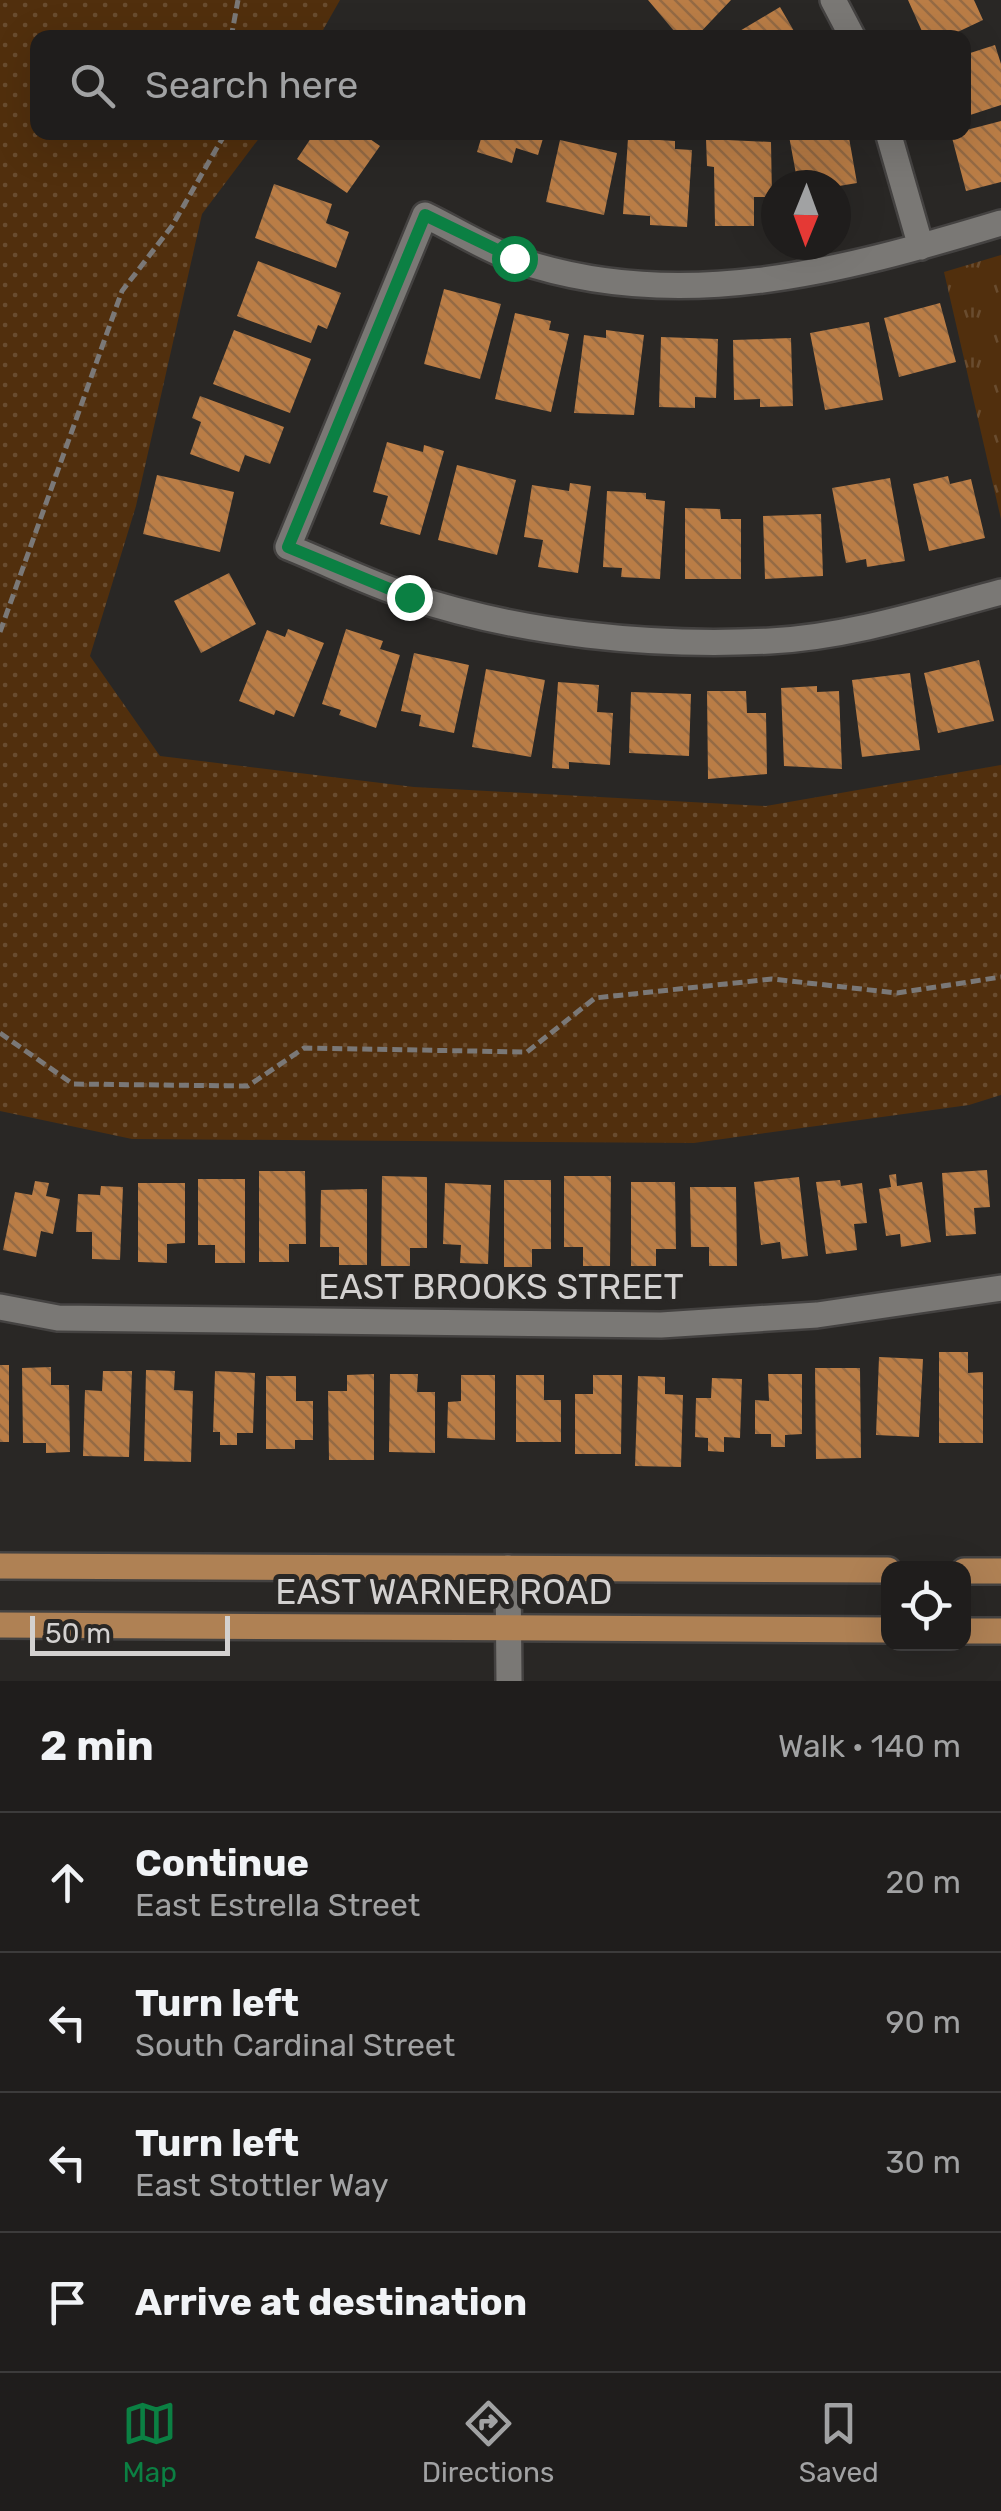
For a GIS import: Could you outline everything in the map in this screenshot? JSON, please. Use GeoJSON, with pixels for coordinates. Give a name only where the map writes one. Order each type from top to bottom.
{"type":"FeatureCollection","features":[{"type":"Feature","properties":{"kind":"main road","name":"EAST WARNER ROAD"},"geometry":{"type":"LineString","coordinates":[[0,1566],[881,1570]]}},
{"type":"Feature","properties":{"kind":"main road"},"geometry":{"type":"LineString","coordinates":[[971,1571],[1001,1571]]}},
{"type":"Feature","properties":{"kind":"main road","name":"EAST WARNER ROAD"},"geometry":{"type":"LineString","coordinates":[[0,1625],[881,1630]]}},
{"type":"Feature","properties":{"kind":"main road"},"geometry":{"type":"LineString","coordinates":[[971,1631],[1001,1631]]}},
{"type":"Feature","properties":{"kind":"street"},"geometry":{"type":"LineString","coordinates":[[833,0],[850,30]]}},
{"type":"Feature","properties":{"kind":"street"},"geometry":{"type":"LineString","coordinates":[[890,140],[920,247]]}},
{"type":"Feature","properties":{"kind":"street"},"geometry":{"type":"LineString","coordinates":[[1001,223],[840,270],[748,284],[667,287],[589,277],[514,258],[425,215],[288,547],[409,597],[533,627],[657,639],[772,641],[884,624],[1001,592]]}},
{"type":"Feature","properties":{"kind":"street","name":"EAST BROOKS STREET"},"geometry":{"type":"LineString","coordinates":[[0,1308],[58,1318],[661,1325],[818,1315],[1001,1288]]}},
{"type":"Feature","properties":{"kind":"street"},"geometry":{"type":"LineString","coordinates":[[508,1568],[509,1681]]}},
{"type":"Feature","properties":{"kind":"path"},"geometry":{"type":"LineString","coordinates":[[232,30],[238,0]]}},
{"type":"Feature","properties":{"kind":"path"},"geometry":{"type":"LineString","coordinates":[[0,632],[122,291],[172,226],[221,140]]}},
{"type":"Feature","properties":{"kind":"path"},"geometry":{"type":"LineString","coordinates":[[1,1035],[74,1084],[248,1086],[304,1048],[526,1052],[596,998],[772,980],[898,993],[1001,977]]}},
{"type":"Feature","properties":{"kind":"green space"},"geometry":{"type":"Polygon","coordinates":[[[0,0],[340,0],[323,30],[30,30],[30,140],[258,140],[202,214],[136,506],[90,656],[160,756],[414,787],[766,806],[1001,765],[1001,1095],[969,1105],[694,1143],[132,1139],[0,1111],[0,0]]]}},
{"type":"Feature","properties":{"kind":"green space"},"geometry":{"type":"Polygon","coordinates":[[[1001,255],[1001,519],[944,272],[1001,255]]]}},
{"type":"Feature","properties":{"kind":"building"},"geometry":{"type":"Polygon","coordinates":[[[648,0],[731,0],[703,30],[673,30],[648,0]]]}},
{"type":"Feature","properties":{"kind":"building"},"geometry":{"type":"Polygon","coordinates":[[[908,0],[974,0],[983,20],[962,30],[921,30],[908,0]]]}},
{"type":"Feature","properties":{"kind":"building"},"geometry":{"type":"Polygon","coordinates":[[[780,7],[793,30],[741,30],[780,7]]]}},
{"type":"Feature","properties":{"kind":"building"},"geometry":{"type":"Polygon","coordinates":[[[995,45],[1001,64],[1001,105],[971,115],[971,53],[995,45]]]}},
{"type":"Feature","properties":{"kind":"building"},"geometry":{"type":"Polygon","coordinates":[[[1001,121],[1001,182],[966,191],[953,140],[971,140],[971,129],[1001,121]]]}},
{"type":"Feature","properties":{"kind":"building"},"geometry":{"type":"Polygon","coordinates":[[[310,140],[371,140],[380,146],[347,193],[297,159],[310,140]]]}},
{"type":"Feature","properties":{"kind":"building"},"geometry":{"type":"Polygon","coordinates":[[[481,140],[543,140],[538,155],[516,148],[512,163],[477,152],[481,140]]]}},
{"type":"Feature","properties":{"kind":"building"},"geometry":{"type":"Polygon","coordinates":[[[560,140],[617,153],[604,215],[546,202],[560,140]]]}},
{"type":"Feature","properties":{"kind":"building"},"geometry":{"type":"Polygon","coordinates":[[[628,140],[675,141],[675,149],[692,150],[687,227],[650,225],[650,216],[623,214],[628,140]]]}},
{"type":"Feature","properties":{"kind":"building"},"geometry":{"type":"Polygon","coordinates":[[[706,140],[771,142],[772,170],[761,170],[761,197],[754,197],[754,226],[715,226],[714,167],[707,166],[706,140]]]}},
{"type":"Feature","properties":{"kind":"building"},"geometry":{"type":"Polygon","coordinates":[[[790,140],[849,140],[857,183],[851,184],[851,170],[795,170],[790,140]]]}},
{"type":"Feature","properties":{"kind":"building"},"geometry":{"type":"Polygon","coordinates":[[[274,184],[332,204],[326,223],[349,232],[336,268],[255,238],[274,184]]]}},
{"type":"Feature","properties":{"kind":"building"},"geometry":{"type":"Polygon","coordinates":[[[258,261],[341,293],[327,329],[318,325],[311,343],[237,316],[258,261]]]}},
{"type":"Feature","properties":{"kind":"building"},"geometry":{"type":"Polygon","coordinates":[[[444,289],[501,304],[480,379],[424,364],[444,289]]]}},
{"type":"Feature","properties":{"kind":"building"},"geometry":{"type":"Polygon","coordinates":[[[940,303],[956,362],[899,377],[884,318],[940,303]]]}},
{"type":"Feature","properties":{"kind":"building"},"geometry":{"type":"Polygon","coordinates":[[[515,313],[551,321],[549,330],[569,334],[551,412],[495,399],[515,313]]]}},
{"type":"Feature","properties":{"kind":"building"},"geometry":{"type":"Polygon","coordinates":[[[869,322],[883,400],[825,410],[810,333],[869,322]]]}},
{"type":"Feature","properties":{"kind":"building"},"geometry":{"type":"Polygon","coordinates":[[[234,330],[311,359],[290,413],[213,384],[234,330]]]}},
{"type":"Feature","properties":{"kind":"building"},"geometry":{"type":"Polygon","coordinates":[[[606,330],[644,335],[634,415],[574,413],[584,335],[606,338],[606,330]]]}},
{"type":"Feature","properties":{"kind":"building"},"geometry":{"type":"Polygon","coordinates":[[[661,337],[718,339],[716,398],[695,397],[695,408],[659,407],[661,337]]]}},
{"type":"Feature","properties":{"kind":"building"},"geometry":{"type":"Polygon","coordinates":[[[791,338],[793,406],[760,407],[760,399],[734,400],[733,340],[791,338]]]}},
{"type":"Feature","properties":{"kind":"building"},"geometry":{"type":"Polygon","coordinates":[[[200,396],[284,427],[270,464],[245,455],[239,472],[190,454],[201,422],[192,418],[200,396]]]}},
{"type":"Feature","properties":{"kind":"building"},"geometry":{"type":"Polygon","coordinates":[[[387,442],[423,452],[424,445],[444,451],[420,535],[380,524],[388,496],[373,492],[387,442]]]}},
{"type":"Feature","properties":{"kind":"building"},"geometry":{"type":"Polygon","coordinates":[[[457,465],[516,480],[497,555],[438,540],[457,465]]]}},
{"type":"Feature","properties":{"kind":"building"},"geometry":{"type":"Polygon","coordinates":[[[157,475],[234,492],[220,552],[143,534],[157,475]]]}},
{"type":"Feature","properties":{"kind":"building"},"geometry":{"type":"Polygon","coordinates":[[[948,476],[950,484],[971,479],[985,538],[929,551],[913,484],[948,476]]]}},
{"type":"Feature","properties":{"kind":"building"},"geometry":{"type":"Polygon","coordinates":[[[890,478],[905,561],[867,567],[866,559],[846,563],[832,488],[890,478]]]}},
{"type":"Feature","properties":{"kind":"building"},"geometry":{"type":"Polygon","coordinates":[[[570,483],[591,486],[578,573],[538,567],[543,540],[524,537],[532,485],[569,491],[570,483]]]}},
{"type":"Feature","properties":{"kind":"building"},"geometry":{"type":"Polygon","coordinates":[[[607,491],[646,493],[646,499],[665,501],[660,579],[621,577],[622,568],[603,567],[607,491]]]}},
{"type":"Feature","properties":{"kind":"building"},"geometry":{"type":"Polygon","coordinates":[[[685,508],[720,509],[721,519],[741,519],[741,579],[685,579],[685,508]]]}},
{"type":"Feature","properties":{"kind":"building"},"geometry":{"type":"Polygon","coordinates":[[[821,514],[823,576],[765,579],[763,516],[821,514]]]}},
{"type":"Feature","properties":{"kind":"building"},"geometry":{"type":"Polygon","coordinates":[[[229,573],[256,624],[201,653],[174,601],[229,573]]]}},
{"type":"Feature","properties":{"kind":"building"},"geometry":{"type":"Polygon","coordinates":[[[288,629],[324,643],[294,717],[276,710],[274,715],[239,701],[267,630],[285,637],[288,629]]]}},
{"type":"Feature","properties":{"kind":"building"},"geometry":{"type":"Polygon","coordinates":[[[346,629],[383,641],[380,649],[400,655],[376,728],[339,715],[341,710],[322,704],[346,629]]]}},
{"type":"Feature","properties":{"kind":"building"},"geometry":{"type":"Polygon","coordinates":[[[414,653],[469,665],[454,733],[419,726],[421,715],[401,711],[414,653]]]}},
{"type":"Feature","properties":{"kind":"building"},"geometry":{"type":"Polygon","coordinates":[[[979,660],[994,721],[938,733],[924,673],[979,660]]]}},
{"type":"Feature","properties":{"kind":"building"},"geometry":{"type":"Polygon","coordinates":[[[486,669],[545,680],[531,757],[472,747],[486,669]]]}},
{"type":"Feature","properties":{"kind":"building"},"geometry":{"type":"Polygon","coordinates":[[[910,673],[920,750],[862,757],[852,680],[910,673]]]}},
{"type":"Feature","properties":{"kind":"building"},"geometry":{"type":"Polygon","coordinates":[[[558,682],[599,685],[597,712],[613,713],[610,765],[569,762],[569,769],[552,768],[558,682]]]}},
{"type":"Feature","properties":{"kind":"building"},"geometry":{"type":"Polygon","coordinates":[[[817,686],[817,692],[839,691],[842,769],[784,766],[781,688],[817,686]]]}},
{"type":"Feature","properties":{"kind":"building"},"geometry":{"type":"Polygon","coordinates":[[[707,691],[746,691],[747,713],[766,713],[767,774],[708,779],[707,691]]]}},
{"type":"Feature","properties":{"kind":"building"},"geometry":{"type":"Polygon","coordinates":[[[631,692],[691,694],[689,756],[629,753],[631,692]]]}},
{"type":"Feature","properties":{"kind":"building"},"geometry":{"type":"Polygon","coordinates":[[[987,1170],[990,1207],[974,1208],[976,1234],[946,1236],[942,1173],[987,1170]]]}},
{"type":"Feature","properties":{"kind":"building"},"geometry":{"type":"Polygon","coordinates":[[[259,1171],[305,1171],[306,1244],[289,1244],[289,1262],[259,1262],[259,1171]]]}},
{"type":"Feature","properties":{"kind":"building"},"geometry":{"type":"Polygon","coordinates":[[[896,1174],[897,1186],[922,1182],[931,1242],[901,1247],[900,1234],[886,1236],[879,1189],[891,1187],[889,1175],[896,1174]]]}},
{"type":"Feature","properties":{"kind":"building"},"geometry":{"type":"Polygon","coordinates":[[[382,1176],[427,1177],[427,1248],[410,1248],[410,1266],[381,1266],[382,1176]]]}},
{"type":"Feature","properties":{"kind":"building"},"geometry":{"type":"Polygon","coordinates":[[[564,1176],[611,1176],[610,1266],[583,1266],[583,1247],[564,1247],[564,1176]]]}},
{"type":"Feature","properties":{"kind":"building"},"geometry":{"type":"Polygon","coordinates":[[[799,1177],[808,1256],[782,1259],[780,1242],[761,1245],[754,1182],[799,1177]]]}},
{"type":"Feature","properties":{"kind":"building"},"geometry":{"type":"Polygon","coordinates":[[[198,1179],[245,1179],[245,1263],[215,1263],[215,1245],[198,1245],[198,1179]]]}},
{"type":"Feature","properties":{"kind":"building"},"geometry":{"type":"Polygon","coordinates":[[[504,1180],[551,1180],[551,1249],[532,1249],[532,1267],[504,1267],[504,1180]]]}},
{"type":"Feature","properties":{"kind":"building"},"geometry":{"type":"Polygon","coordinates":[[[840,1180],[841,1186],[862,1183],[867,1223],[854,1224],[857,1250],[826,1254],[816,1182],[840,1180]]]}},
{"type":"Feature","properties":{"kind":"building"},"geometry":{"type":"Polygon","coordinates":[[[35,1181],[49,1183],[46,1196],[60,1199],[53,1234],[41,1231],[36,1257],[3,1250],[15,1192],[32,1195],[35,1181]]]}},
{"type":"Feature","properties":{"kind":"building"},"geometry":{"type":"Polygon","coordinates":[[[631,1182],[675,1182],[676,1249],[656,1249],[656,1266],[631,1266],[631,1182]]]}},
{"type":"Feature","properties":{"kind":"building"},"geometry":{"type":"Polygon","coordinates":[[[138,1183],[185,1183],[185,1243],[167,1244],[167,1263],[138,1262],[138,1183]]]}},
{"type":"Feature","properties":{"kind":"building"},"geometry":{"type":"Polygon","coordinates":[[[445,1183],[491,1185],[488,1264],[460,1263],[461,1245],[443,1244],[445,1183]]]}},
{"type":"Feature","properties":{"kind":"building"},"geometry":{"type":"Polygon","coordinates":[[[101,1186],[123,1187],[120,1260],[92,1259],[92,1232],[76,1232],[78,1194],[100,1195],[101,1186]]]}},
{"type":"Feature","properties":{"kind":"building"},"geometry":{"type":"Polygon","coordinates":[[[690,1187],[736,1187],[737,1266],[709,1266],[709,1247],[691,1247],[690,1187]]]}},
{"type":"Feature","properties":{"kind":"building"},"geometry":{"type":"Polygon","coordinates":[[[367,1189],[367,1265],[339,1265],[339,1247],[320,1247],[321,1190],[367,1189]]]}},
{"type":"Feature","properties":{"kind":"building"},"geometry":{"type":"Polygon","coordinates":[[[939,1352],[968,1352],[968,1373],[983,1372],[983,1443],[939,1443],[939,1352]]]}},
{"type":"Feature","properties":{"kind":"building"},"geometry":{"type":"Polygon","coordinates":[[[879,1357],[923,1359],[919,1437],[876,1435],[879,1357]]]}},
{"type":"Feature","properties":{"kind":"building"},"geometry":{"type":"Polygon","coordinates":[[[0,1365],[9,1365],[9,1442],[0,1442],[0,1365]]]}},
{"type":"Feature","properties":{"kind":"building"},"geometry":{"type":"Polygon","coordinates":[[[51,1367],[51,1385],[69,1385],[70,1452],[46,1453],[46,1443],[23,1443],[22,1368],[51,1367]]]}},
{"type":"Feature","properties":{"kind":"building"},"geometry":{"type":"Polygon","coordinates":[[[815,1368],[860,1368],[861,1458],[816,1459],[815,1368]]]}},
{"type":"Feature","properties":{"kind":"building"},"geometry":{"type":"Polygon","coordinates":[[[146,1370],[175,1371],[174,1390],[193,1391],[191,1462],[144,1461],[146,1370]]]}},
{"type":"Feature","properties":{"kind":"building"},"geometry":{"type":"Polygon","coordinates":[[[103,1371],[132,1371],[129,1457],[83,1456],[85,1390],[102,1391],[103,1371]]]}},
{"type":"Feature","properties":{"kind":"building"},"geometry":{"type":"Polygon","coordinates":[[[215,1371],[255,1373],[253,1433],[237,1433],[237,1445],[220,1445],[220,1432],[213,1432],[215,1371]]]}},
{"type":"Feature","properties":{"kind":"building"},"geometry":{"type":"Polygon","coordinates":[[[374,1374],[374,1460],[329,1460],[328,1391],[347,1391],[347,1375],[374,1374]]]}},
{"type":"Feature","properties":{"kind":"building"},"geometry":{"type":"Polygon","coordinates":[[[390,1374],[418,1374],[417,1392],[435,1392],[435,1453],[389,1452],[390,1374]]]}},
{"type":"Feature","properties":{"kind":"building"},"geometry":{"type":"Polygon","coordinates":[[[768,1374],[802,1374],[802,1434],[785,1435],[785,1447],[771,1447],[771,1434],[755,1434],[755,1400],[769,1401],[768,1374]]]}},
{"type":"Feature","properties":{"kind":"building"},"geometry":{"type":"Polygon","coordinates":[[[461,1375],[495,1375],[495,1440],[447,1438],[448,1402],[461,1401],[461,1375]]]}},
{"type":"Feature","properties":{"kind":"building"},"geometry":{"type":"Polygon","coordinates":[[[516,1375],[544,1375],[544,1400],[561,1400],[561,1442],[516,1442],[516,1375]]]}},
{"type":"Feature","properties":{"kind":"building"},"geometry":{"type":"Polygon","coordinates":[[[593,1375],[622,1375],[621,1454],[575,1454],[575,1394],[593,1394],[593,1375]]]}},
{"type":"Feature","properties":{"kind":"building"},"geometry":{"type":"Polygon","coordinates":[[[266,1376],[296,1376],[296,1401],[313,1401],[313,1440],[295,1440],[295,1449],[266,1449],[266,1376]]]}},
{"type":"Feature","properties":{"kind":"building"},"geometry":{"type":"Polygon","coordinates":[[[638,1376],[665,1377],[665,1394],[683,1395],[681,1467],[635,1466],[638,1376]]]}},
{"type":"Feature","properties":{"kind":"building"},"geometry":{"type":"Polygon","coordinates":[[[712,1378],[742,1379],[740,1438],[724,1437],[724,1452],[708,1451],[708,1438],[695,1437],[696,1398],[711,1398],[712,1378]]]}},
{"type":"Feature","properties":{"kind":"route"},"geometry":{"type":"LineString","coordinates":[[409,597],[288,547],[425,215],[514,258]]}}]}
